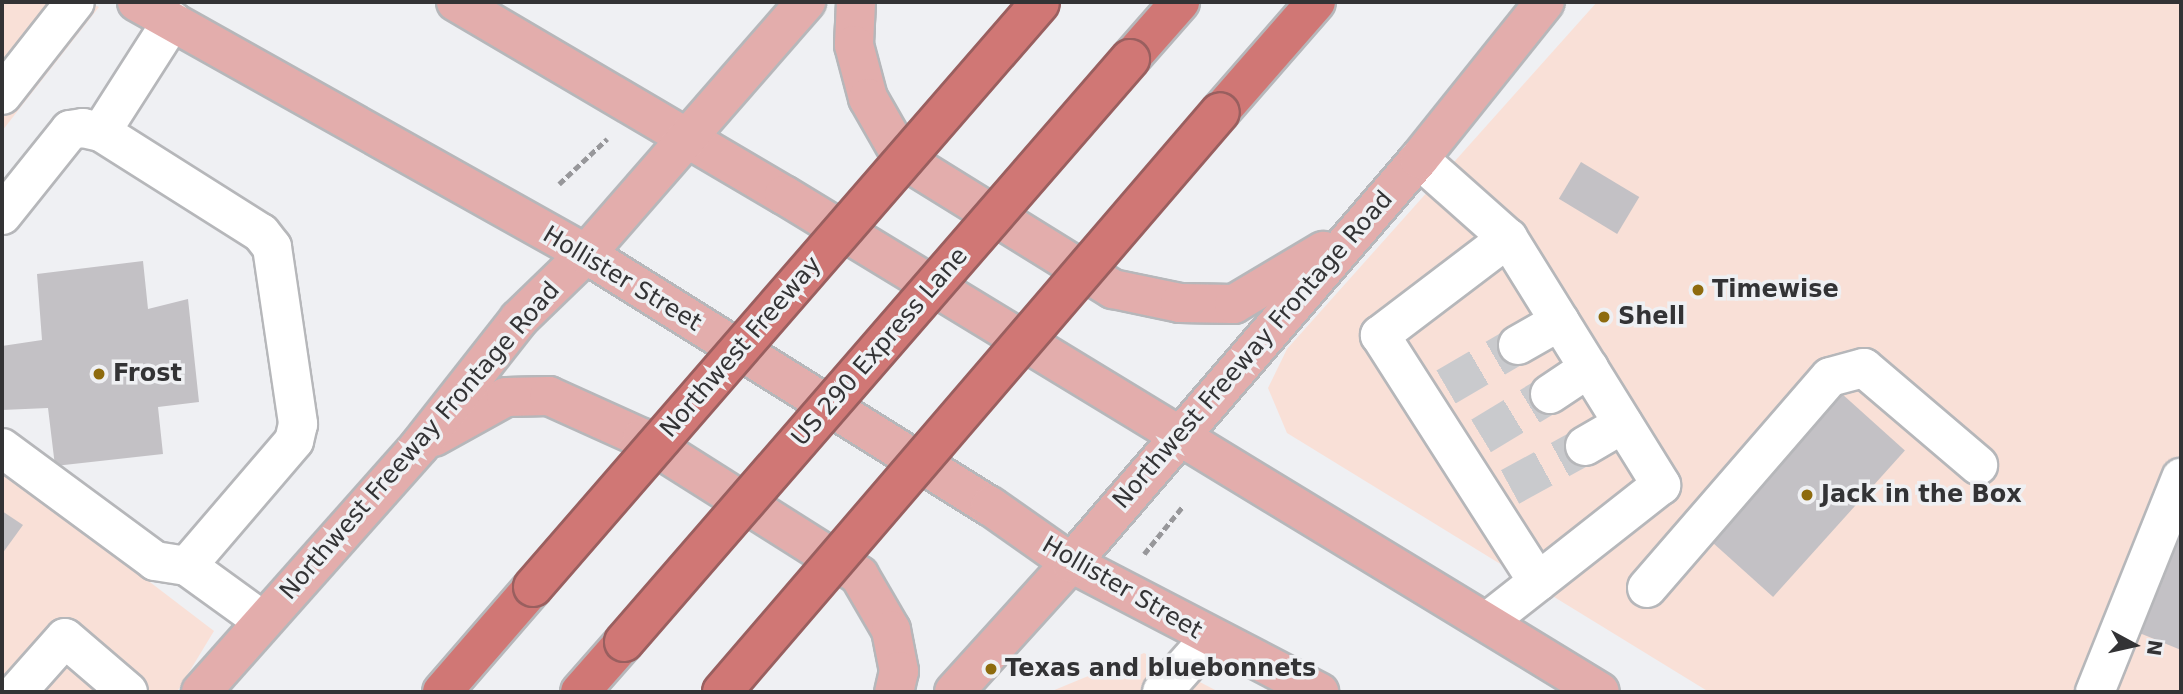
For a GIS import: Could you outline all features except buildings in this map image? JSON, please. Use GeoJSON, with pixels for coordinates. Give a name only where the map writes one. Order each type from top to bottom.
{"type":"FeatureCollection","features":[{"type":"Feature","properties":{"kind":"highway","name":"US 290 Express Lane"},"geometry":{"type":"LineString","coordinates":[[580,692],[1180,2]]}},
{"type":"Feature","properties":{"kind":"highway"},"geometry":{"type":"LineString","coordinates":[[722,692],[1316,2]]}},
{"type":"Feature","properties":{"kind":"highway","name":"Northwest Freeway"},"geometry":{"type":"LineString","coordinates":[[442,692],[1041,3]]}},
{"type":"Feature","properties":{"kind":"main road","name":"Hollister Street"},"geometry":{"type":"LineString","coordinates":[[137,2],[586,254],[990,506],[1071,563],[1210,638],[1319,692]]}},
{"type":"Feature","properties":{"kind":"main road"},"geometry":{"type":"LineString","coordinates":[[456,2],[1179,434],[1600,692]]}},
{"type":"Feature","properties":{"kind":"main road","name":"Northwest Freeway Frontage Road"},"geometry":{"type":"LineString","coordinates":[[201,692],[419,445],[519,319],[586,254],[806,2]]}},
{"type":"Feature","properties":{"kind":"main road"},"geometry":{"type":"LineString","coordinates":[[856,2],[854,45],[868,98],[903,159],[1113,289],[1180,303],[1234,304],[1349,235]]}},
{"type":"Feature","properties":{"kind":"main road","name":"Northwest Freeway Frontage Road"},"geometry":{"type":"LineString","coordinates":[[954,692],[1071,563],[1349,235],[1419,159],[1545,2]]}},
{"type":"Feature","properties":{"kind":"main road"},"geometry":{"type":"LineString","coordinates":[[419,445],[506,397],[550,396],[642,438],[859,575],[891,630],[899,671],[894,692]]}},
{"type":"Feature","properties":{"kind":"lane"},"geometry":{"type":"LineString","coordinates":[[2,95],[75,2]]}},
{"type":"Feature","properties":{"kind":"lane"},"geometry":{"type":"LineString","coordinates":[[101,132],[172,21]]}},
{"type":"Feature","properties":{"kind":"lane"},"geometry":{"type":"LineString","coordinates":[[2,215],[70,130],[101,132],[261,233],[272,247],[278,268],[298,424],[294,441],[187,566]]}},
{"type":"Feature","properties":{"kind":"lane"},"geometry":{"type":"LineString","coordinates":[[1419,159],[1508,238],[1661,485],[1487,622]]}},
{"type":"Feature","properties":{"kind":"lane"},"geometry":{"type":"LineString","coordinates":[[1508,238],[1380,335],[1434,394],[1467,443],[1498,494],[1538,582]]}},
{"type":"Feature","properties":{"kind":"lane"},"geometry":{"type":"LineString","coordinates":[[1518,345],[1560,321]]}},
{"type":"Feature","properties":{"kind":"lane"},"geometry":{"type":"LineString","coordinates":[[1550,394],[1589,368]]}},
{"type":"Feature","properties":{"kind":"lane"},"geometry":{"type":"LineString","coordinates":[[1647,588],[1830,377],[1864,368],[1978,465]]}},
{"type":"Feature","properties":{"kind":"lane"},"geometry":{"type":"LineString","coordinates":[[1585,446],[1623,424]]}},
{"type":"Feature","properties":{"kind":"lane"},"geometry":{"type":"LineString","coordinates":[[2,448],[155,561],[187,566],[263,621]]}},
{"type":"Feature","properties":{"kind":"lane"},"geometry":{"type":"LineString","coordinates":[[2095,692],[2181,478]]}},
{"type":"Feature","properties":{"kind":"lane"},"geometry":{"type":"LineString","coordinates":[[17,692],[65,638],[128,692]]}},
{"type":"Feature","properties":{"kind":"lane"},"geometry":{"type":"LineString","coordinates":[[1162,692],[1210,638]]}},
{"type":"Feature","properties":{"kind":"path"},"geometry":{"type":"LineString","coordinates":[[559,184],[611,136]]}},
{"type":"Feature","properties":{"kind":"path"},"geometry":{"type":"LineString","coordinates":[[1140,559],[1183,506]]}},
{"type":"Feature","properties":{"kind":"shaded area"},"geometry":{"type":"Polygon","coordinates":[[[2,2],[89,2],[99,7],[2,131],[2,2]]]}},
{"type":"Feature","properties":{"kind":"shaded area"},"geometry":{"type":"Polygon","coordinates":[[[1597,2],[2181,2],[2181,692],[1709,692],[1287,433],[1268,388],[1287,349],[1597,2]]]}},
{"type":"Feature","properties":{"kind":"shaded area"},"geometry":{"type":"Polygon","coordinates":[[[2,469],[214,631],[177,692],[2,692],[2,469]]]}},
{"type":"Feature","properties":{"kind":"shaded area"},"geometry":{"type":"Polygon","coordinates":[[[1144,653],[1219,692],[1051,692],[1052,691],[1144,653]]]}},
{"type":"Feature","properties":{"kind":"tunnel"},"geometry":{"type":"LineString","coordinates":[[1446,387],[1518,345]]}},
{"type":"Feature","properties":{"kind":"tunnel"},"geometry":{"type":"LineString","coordinates":[[1481,436],[1550,394]]}},
{"type":"Feature","properties":{"kind":"tunnel"},"geometry":{"type":"LineString","coordinates":[[1510,487],[1585,446]]}},
{"type":"Feature","properties":{"kind":"place","name":"Timewise"},"geometry":{"type":"Point","coordinates":[1698,290]}},
{"type":"Feature","properties":{"kind":"place","name":"Shell"},"geometry":{"type":"Point","coordinates":[1604,317]}},
{"type":"Feature","properties":{"kind":"place","name":"Frost"},"geometry":{"type":"Point","coordinates":[99,374]}},
{"type":"Feature","properties":{"kind":"place","name":"Jack in the Box"},"geometry":{"type":"Point","coordinates":[1807,495]}},
{"type":"Feature","properties":{"kind":"place","name":"Texas and bluebonnets"},"geometry":{"type":"Point","coordinates":[991,669]}}]}
